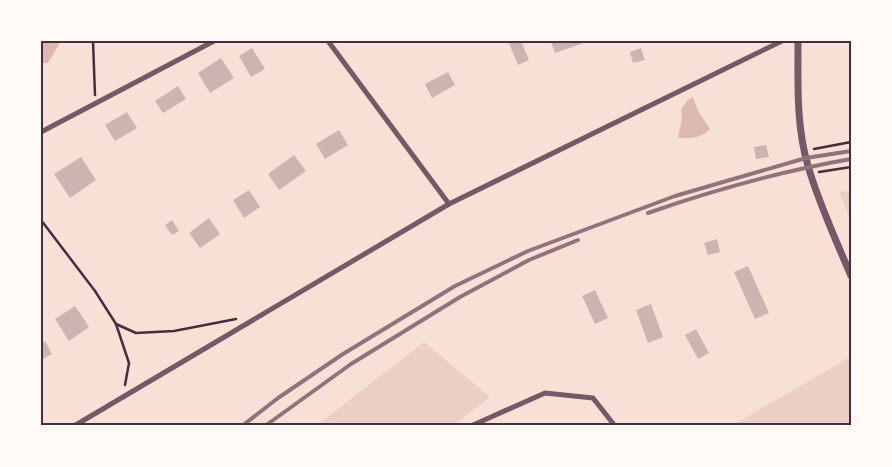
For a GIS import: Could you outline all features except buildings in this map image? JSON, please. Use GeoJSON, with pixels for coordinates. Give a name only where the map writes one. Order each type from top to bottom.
{"type":"FeatureCollection","features":[{"type":"Feature","properties":{"kind":"street"},"geometry":{"type":"LineString","coordinates":[[41,132],[214,41]]}},
{"type":"Feature","properties":{"kind":"street"},"geometry":{"type":"LineString","coordinates":[[328,41],[448,204]]}},
{"type":"Feature","properties":{"kind":"street"},"geometry":{"type":"LineString","coordinates":[[74,426],[448,204],[782,41]]}},
{"type":"Feature","properties":{"kind":"street"},"geometry":{"type":"LineString","coordinates":[[798,41],[798,106],[810,174],[826,218],[851,276]]}},
{"type":"Feature","properties":{"kind":"street"},"geometry":{"type":"LineString","coordinates":[[471,426],[546,393],[593,398],[615,426]]}},
{"type":"Feature","properties":{"kind":"path"},"geometry":{"type":"LineString","coordinates":[[93,41],[96,104]]}},
{"type":"Feature","properties":{"kind":"path"},"geometry":{"type":"LineString","coordinates":[[805,150],[851,142]]}},
{"type":"Feature","properties":{"kind":"path"},"geometry":{"type":"LineString","coordinates":[[810,174],[851,167]]}},
{"type":"Feature","properties":{"kind":"path"},"geometry":{"type":"LineString","coordinates":[[41,220],[95,290],[116,324],[129,363],[125,385],[116,401]]}},
{"type":"Feature","properties":{"kind":"path"},"geometry":{"type":"LineString","coordinates":[[116,324],[136,333],[174,331],[240,318]]}},
{"type":"Feature","properties":{"kind":"shaded area"},"geometry":{"type":"Polygon","coordinates":[[[41,41],[61,41],[48,63],[41,63],[41,41]]]}},
{"type":"Feature","properties":{"kind":"shaded area"},"geometry":{"type":"Polygon","coordinates":[[[693,97],[698,111],[710,129],[699,136],[678,138],[682,118],[681,109],[693,97]]]}},
{"type":"Feature","properties":{"kind":"shaded area"},"geometry":{"type":"Polygon","coordinates":[[[851,191],[851,222],[839,192],[851,191]]]}},
{"type":"Feature","properties":{"kind":"shaded area"},"geometry":{"type":"Polygon","coordinates":[[[424,342],[490,397],[452,426],[316,426],[424,342]]]}},
{"type":"Feature","properties":{"kind":"shaded area"},"geometry":{"type":"Polygon","coordinates":[[[850,357],[851,426],[731,426],[850,357]]]}},
{"type":"Feature","properties":{"kind":"railway"},"geometry":{"type":"LineString","coordinates":[[242,426],[278,398],[343,354],[455,286],[528,251],[675,196],[806,158],[851,151]]}},
{"type":"Feature","properties":{"kind":"railway"},"geometry":{"type":"LineString","coordinates":[[648,213],[748,182],[799,169],[851,159]]}},
{"type":"Feature","properties":{"kind":"railway"},"geometry":{"type":"LineString","coordinates":[[265,426],[351,364],[460,297],[529,260],[578,240]]}}]}
